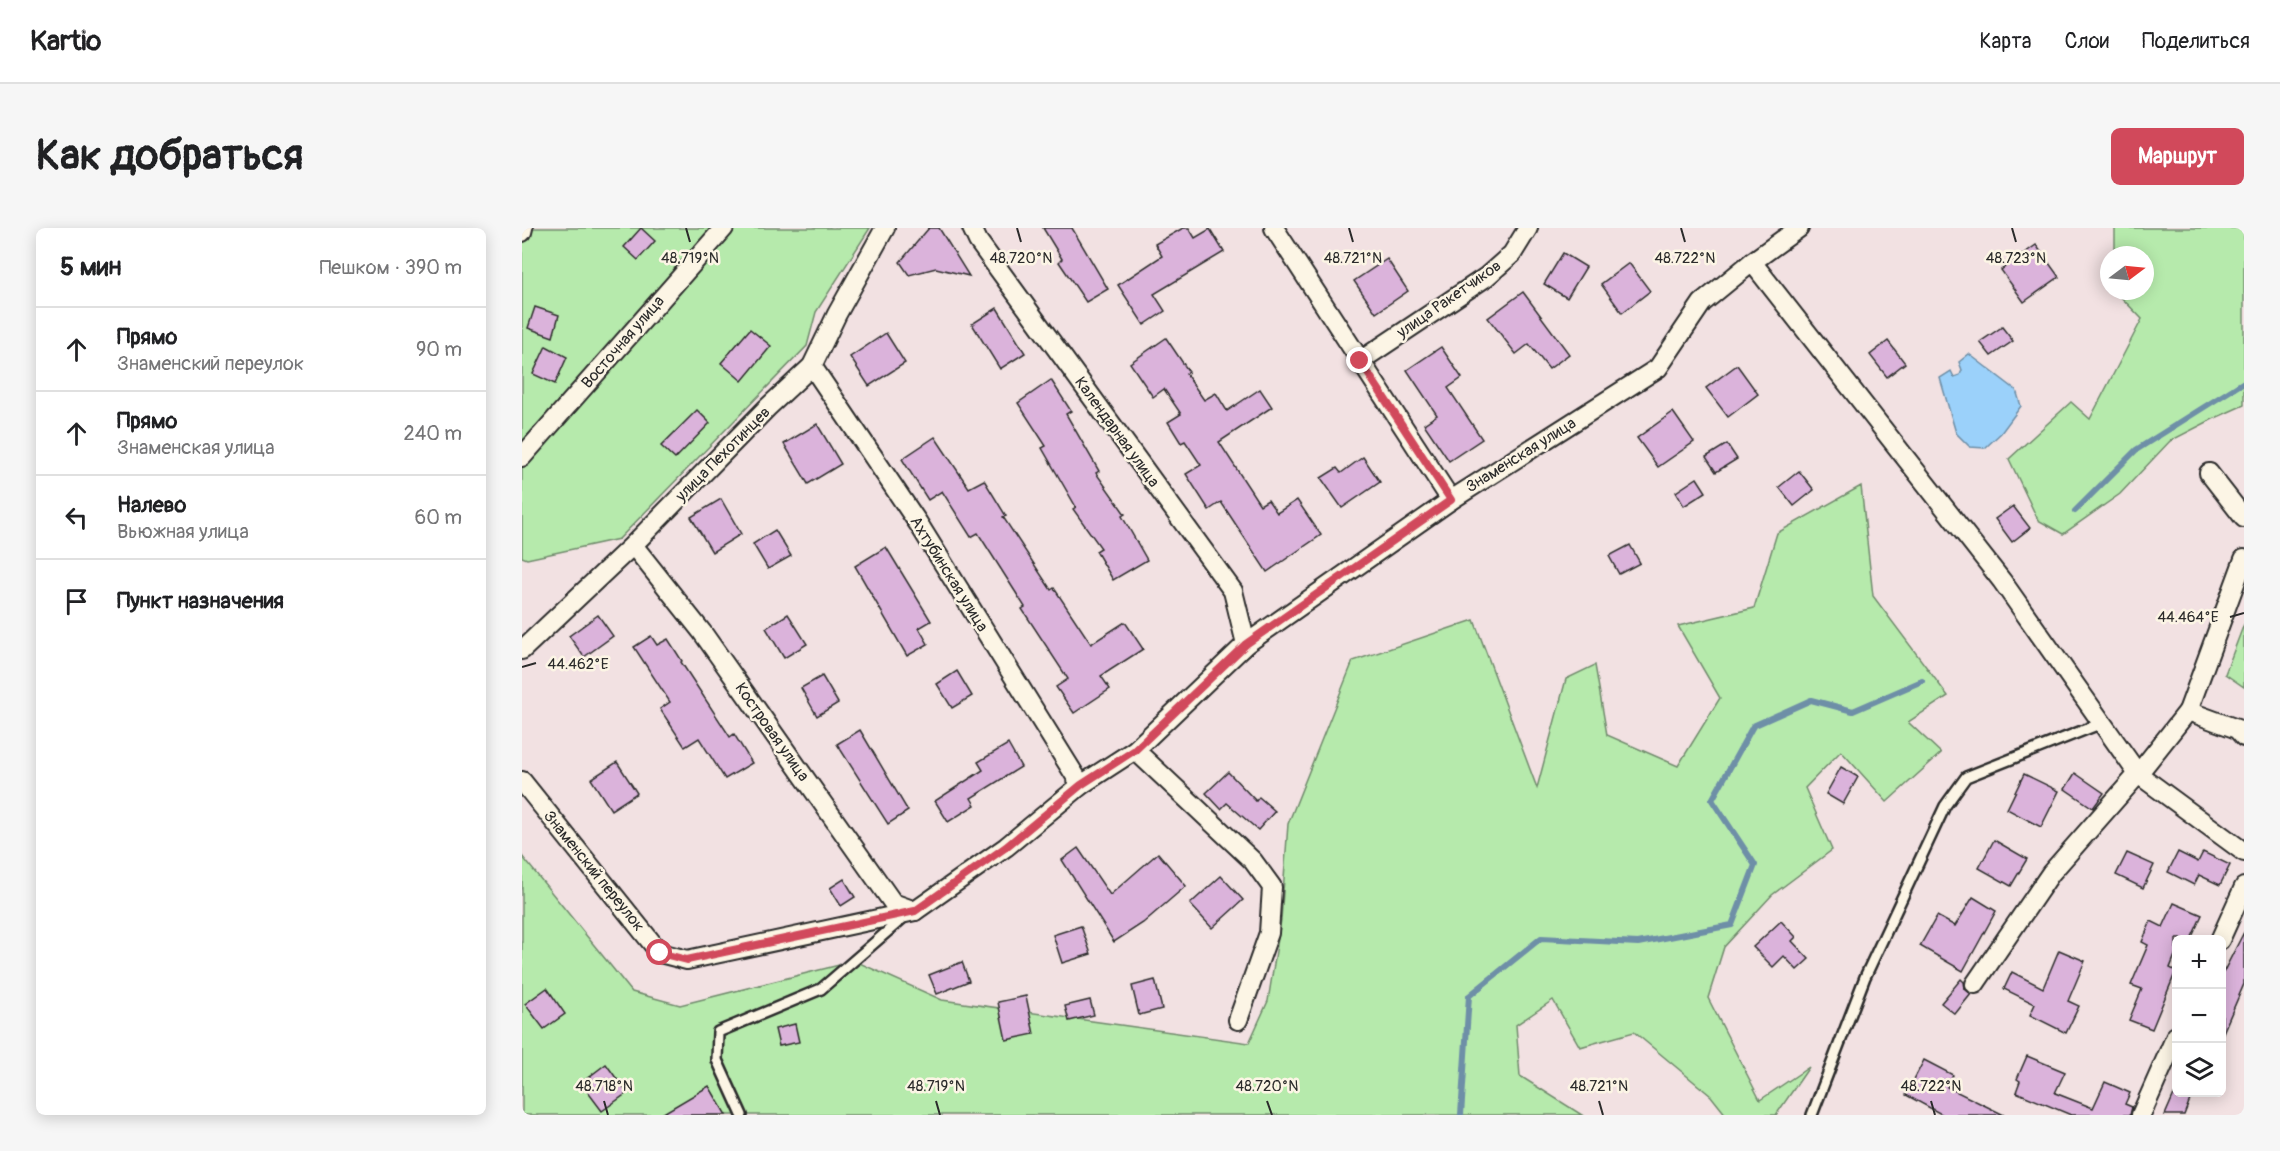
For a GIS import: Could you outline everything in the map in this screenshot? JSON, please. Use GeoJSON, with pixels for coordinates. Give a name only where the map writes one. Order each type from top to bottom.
{"type":"FeatureCollection","features":[{"type":"Feature","properties":{"kind":"street","name":"Восточная улица"},"geometry":{"type":"LineString","coordinates":[[522,457],[724,228]]}},
{"type":"Feature","properties":{"kind":"street","name":"улица Пехотинцев"},"geometry":{"type":"LineString","coordinates":[[522,650],[633,545],[767,408],[812,366],[837,314],[885,228]]}},
{"type":"Feature","properties":{"kind":"street","name":"Календарная улица"},"geometry":{"type":"LineString","coordinates":[[972,228],[978,241],[1233,591],[1246,644]]}},
{"type":"Feature","properties":{"kind":"street"},"geometry":{"type":"LineString","coordinates":[[1274,228],[1451,500]]}},
{"type":"Feature","properties":{"kind":"street","name":"улица Ракетчиков"},"geometry":{"type":"LineString","coordinates":[[1360,361],[1486,277],[1512,254],[1528,228]]}},
{"type":"Feature","properties":{"kind":"street","name":"Знаменская улица"},"geometry":{"type":"LineString","coordinates":[[913,911],[1006,847],[1081,785],[1135,750],[1246,644],[1451,500],[1658,368],[1702,303],[1752,262],[1799,228]]}},
{"type":"Feature","properties":{"kind":"street"},"geometry":{"type":"LineString","coordinates":[[1752,262],[2002,580],[2138,774],[2244,852]]}},
{"type":"Feature","properties":{"kind":"street","name":"Ахтубинская улица"},"geometry":{"type":"LineString","coordinates":[[812,366],[918,523],[1081,785]]}},
{"type":"Feature","properties":{"kind":"street"},"geometry":{"type":"LineString","coordinates":[[2209,474],[2244,518]]}},
{"type":"Feature","properties":{"kind":"street","name":"Костровая улица"},"geometry":{"type":"LineString","coordinates":[[633,545],[702,632],[893,903],[913,911]]}},
{"type":"Feature","properties":{"kind":"street"},"geometry":{"type":"LineString","coordinates":[[1974,984],[2051,873],[2138,774],[2188,711],[2244,559]]}},
{"type":"Feature","properties":{"kind":"street"},"geometry":{"type":"LineString","coordinates":[[2188,711],[2237,729],[2244,737]]}},
{"type":"Feature","properties":{"kind":"street"},"geometry":{"type":"LineString","coordinates":[[1135,750],[1253,861],[1272,887],[1269,933],[1238,1020]]}},
{"type":"Feature","properties":{"kind":"street","name":"Знаменский переулок"},"geometry":{"type":"LineString","coordinates":[[522,781],[660,953],[687,960],[913,911]]}},
{"type":"Feature","properties":{"kind":"street"},"geometry":{"type":"LineString","coordinates":[[2222,935],[2244,887]]}},
{"type":"Feature","properties":{"kind":"street"},"geometry":{"type":"LineString","coordinates":[[2141,1115],[2173,1043]]}},
{"type":"Feature","properties":{"kind":"lane"},"geometry":{"type":"LineString","coordinates":[[1812,1115],[1865,977],[1945,806],[1966,777],[2102,723]]}},
{"type":"Feature","properties":{"kind":"lane"},"geometry":{"type":"LineString","coordinates":[[742,1115],[717,1060],[718,1032],[820,989],[913,911]]}},
{"type":"Feature","properties":{"kind":"green space"},"geometry":{"type":"Polygon","coordinates":[[[522,228],[870,228],[816,312],[807,346],[619,539],[527,559],[522,557],[522,228]]]}},
{"type":"Feature","properties":{"kind":"green space"},"geometry":{"type":"Polygon","coordinates":[[[2115,228],[2244,228],[2244,405],[2170,441],[2120,494],[2063,534],[2038,520],[2009,459],[2071,402],[2090,419],[2142,319],[2124,300],[2154,300],[2154,246],[2115,246],[2115,228]]]}},
{"type":"Feature","properties":{"kind":"green space"},"geometry":{"type":"Polygon","coordinates":[[[1861,486],[1873,596],[1948,696],[1908,722],[1941,753],[1887,802],[1841,751],[1805,788],[1832,850],[1772,895],[1724,947],[1708,998],[1760,1100],[1809,1067],[1776,1115],[1726,1115],[1711,1096],[1634,1032],[1580,1047],[1553,1000],[1516,1025],[1520,1076],[1582,1115],[522,1115],[522,856],[632,992],[680,1005],[855,961],[942,1000],[1249,1043],[1268,1001],[1281,920],[1288,824],[1353,661],[1474,620],[1537,788],[1566,679],[1595,665],[1607,735],[1678,766],[1720,698],[1678,626],[1754,608],[1777,533],[1861,486]]]}},
{"type":"Feature","properties":{"kind":"green space"},"geometry":{"type":"Polygon","coordinates":[[[2244,624],[2244,687],[2225,674],[2244,624]]]}},
{"type":"Feature","properties":{"kind":"water"},"geometry":{"type":"Polygon","coordinates":[[[1969,354],[2016,390],[2021,406],[2001,433],[1985,448],[1970,447],[1956,433],[1940,378],[1951,371],[1954,377],[1960,375],[1962,370],[1959,362],[1969,354]]]}},
{"type":"Feature","properties":{"kind":"building"},"geometry":{"type":"Polygon","coordinates":[[[641,228],[655,241],[638,260],[624,247],[641,228]]]}},
{"type":"Feature","properties":{"kind":"building"},"geometry":{"type":"Polygon","coordinates":[[[929,228],[939,228],[969,276],[936,268],[909,275],[900,262],[929,228]]]}},
{"type":"Feature","properties":{"kind":"building"},"geometry":{"type":"Polygon","coordinates":[[[1043,228],[1072,228],[1108,289],[1086,302],[1059,262],[1062,259],[1043,228]]]}},
{"type":"Feature","properties":{"kind":"building"},"geometry":{"type":"Polygon","coordinates":[[[1183,228],[1189,228],[1195,238],[1210,229],[1224,252],[1154,294],[1165,311],[1144,325],[1118,285],[1162,256],[1155,244],[1183,228]]]}},
{"type":"Feature","properties":{"kind":"building"},"geometry":{"type":"Polygon","coordinates":[[[2036,245],[2059,277],[2024,302],[2001,270],[2036,245]]]}},
{"type":"Feature","properties":{"kind":"building"},"geometry":{"type":"Polygon","coordinates":[[[1563,253],[1586,267],[1567,298],[1544,284],[1563,253]]]}},
{"type":"Feature","properties":{"kind":"building"},"geometry":{"type":"Polygon","coordinates":[[[1387,259],[1408,291],[1376,313],[1354,281],[1387,259]]]}},
{"type":"Feature","properties":{"kind":"building"},"geometry":{"type":"Polygon","coordinates":[[[1629,263],[1650,291],[1622,313],[1601,284],[1629,263]]]}},
{"type":"Feature","properties":{"kind":"building"},"geometry":{"type":"Polygon","coordinates":[[[1523,292],[1569,354],[1549,369],[1529,344],[1516,354],[1488,318],[1523,292]]]}},
{"type":"Feature","properties":{"kind":"building"},"geometry":{"type":"Polygon","coordinates":[[[535,307],[559,315],[553,337],[528,328],[535,307]]]}},
{"type":"Feature","properties":{"kind":"building"},"geometry":{"type":"Polygon","coordinates":[[[997,308],[1025,353],[1000,369],[972,324],[997,308]]]}},
{"type":"Feature","properties":{"kind":"building"},"geometry":{"type":"Polygon","coordinates":[[[2002,327],[2013,341],[1991,356],[1980,342],[2002,327]]]}},
{"type":"Feature","properties":{"kind":"building"},"geometry":{"type":"Polygon","coordinates":[[[750,329],[771,346],[742,381],[721,363],[750,329]]]}},
{"type":"Feature","properties":{"kind":"building"},"geometry":{"type":"Polygon","coordinates":[[[886,333],[905,363],[869,386],[850,357],[886,333]]]}},
{"type":"Feature","properties":{"kind":"building"},"geometry":{"type":"Polygon","coordinates":[[[1166,338],[1189,372],[1186,374],[1204,400],[1216,393],[1227,411],[1260,389],[1272,407],[1219,442],[1260,505],[1268,500],[1277,513],[1297,500],[1321,535],[1267,572],[1221,502],[1209,510],[1186,474],[1201,465],[1185,441],[1181,443],[1168,422],[1181,414],[1164,389],[1153,397],[1130,363],[1166,338]]]}},
{"type":"Feature","properties":{"kind":"building"},"geometry":{"type":"Polygon","coordinates":[[[1888,341],[1905,363],[1887,377],[1870,355],[1888,341]]]}},
{"type":"Feature","properties":{"kind":"building"},"geometry":{"type":"Polygon","coordinates":[[[546,346],[567,357],[555,384],[533,374],[546,346]]]}},
{"type":"Feature","properties":{"kind":"building"},"geometry":{"type":"Polygon","coordinates":[[[1441,347],[1462,378],[1448,388],[1482,439],[1449,461],[1424,424],[1437,415],[1407,370],[1441,347]]]}},
{"type":"Feature","properties":{"kind":"building"},"geometry":{"type":"Polygon","coordinates":[[[1737,365],[1758,394],[1728,417],[1706,388],[1737,365]]]}},
{"type":"Feature","properties":{"kind":"building"},"geometry":{"type":"Polygon","coordinates":[[[1051,380],[1071,411],[1066,414],[1099,471],[1096,473],[1125,514],[1122,516],[1147,560],[1113,580],[1096,551],[1101,548],[1073,509],[1076,507],[1042,448],[1046,446],[1018,403],[1051,380]]]}},
{"type":"Feature","properties":{"kind":"building"},"geometry":{"type":"Polygon","coordinates":[[[697,410],[710,423],[675,459],[661,446],[697,410]]]}},
{"type":"Feature","properties":{"kind":"building"},"geometry":{"type":"Polygon","coordinates":[[[1673,412],[1694,442],[1658,467],[1637,438],[1673,412]]]}},
{"type":"Feature","properties":{"kind":"building"},"geometry":{"type":"Polygon","coordinates":[[[817,424],[841,464],[808,484],[784,444],[817,424]]]}},
{"type":"Feature","properties":{"kind":"building"},"geometry":{"type":"Polygon","coordinates":[[[935,437],[969,488],[984,480],[1006,516],[1003,517],[1051,590],[1054,588],[1091,644],[1125,622],[1143,649],[1101,676],[1110,689],[1074,713],[1056,687],[1068,679],[1022,609],[1025,607],[978,533],[971,537],[942,491],[928,500],[902,459],[935,437]]]}},
{"type":"Feature","properties":{"kind":"building"},"geometry":{"type":"Polygon","coordinates":[[[1727,444],[1737,459],[1716,472],[1706,457],[1727,444]]]}},
{"type":"Feature","properties":{"kind":"building"},"geometry":{"type":"Polygon","coordinates":[[[1363,457],[1380,482],[1342,508],[1321,478],[1337,468],[1341,473],[1363,457]]]}},
{"type":"Feature","properties":{"kind":"building"},"geometry":{"type":"Polygon","coordinates":[[[1799,471],[1814,490],[1794,506],[1779,487],[1799,471]]]}},
{"type":"Feature","properties":{"kind":"building"},"geometry":{"type":"Polygon","coordinates":[[[1697,478],[1706,492],[1684,506],[1676,492],[1697,478]]]}},
{"type":"Feature","properties":{"kind":"building"},"geometry":{"type":"Polygon","coordinates":[[[721,499],[741,534],[712,552],[691,517],[721,499]]]}},
{"type":"Feature","properties":{"kind":"building"},"geometry":{"type":"Polygon","coordinates":[[[2013,506],[2030,528],[2012,542],[1995,519],[2013,506]]]}},
{"type":"Feature","properties":{"kind":"building"},"geometry":{"type":"Polygon","coordinates":[[[775,530],[791,556],[768,569],[753,544],[775,530]]]}},
{"type":"Feature","properties":{"kind":"building"},"geometry":{"type":"Polygon","coordinates":[[[1630,545],[1640,563],[1619,574],[1609,556],[1630,545]]]}},
{"type":"Feature","properties":{"kind":"building"},"geometry":{"type":"Polygon","coordinates":[[[886,547],[931,621],[919,628],[928,644],[907,656],[855,566],[886,547]]]}},
{"type":"Feature","properties":{"kind":"building"},"geometry":{"type":"Polygon","coordinates":[[[788,614],[807,644],[784,658],[766,628],[788,614]]]}},
{"type":"Feature","properties":{"kind":"building"},"geometry":{"type":"Polygon","coordinates":[[[598,615],[613,636],[584,657],[569,636],[598,615]]]}},
{"type":"Feature","properties":{"kind":"building"},"geometry":{"type":"Polygon","coordinates":[[[651,636],[657,645],[668,639],[730,737],[734,734],[752,763],[725,779],[699,738],[685,747],[660,709],[670,702],[634,647],[651,636]]]}},
{"type":"Feature","properties":{"kind":"building"},"geometry":{"type":"Polygon","coordinates":[[[957,671],[972,696],[952,708],[937,684],[957,671]]]}},
{"type":"Feature","properties":{"kind":"building"},"geometry":{"type":"Polygon","coordinates":[[[822,676],[838,703],[817,716],[801,688],[822,676]]]}},
{"type":"Feature","properties":{"kind":"building"},"geometry":{"type":"Polygon","coordinates":[[[860,730],[908,811],[888,824],[837,744],[860,730]]]}},
{"type":"Feature","properties":{"kind":"building"},"geometry":{"type":"Polygon","coordinates":[[[1008,744],[1021,767],[971,798],[975,805],[948,822],[935,801],[983,770],[978,762],[1008,744]]]}},
{"type":"Feature","properties":{"kind":"building"},"geometry":{"type":"Polygon","coordinates":[[[617,762],[637,793],[611,810],[591,779],[617,762]]]}},
{"type":"Feature","properties":{"kind":"building"},"geometry":{"type":"Polygon","coordinates":[[[1841,767],[1858,777],[1843,804],[1826,794],[1841,767]]]}},
{"type":"Feature","properties":{"kind":"building"},"geometry":{"type":"Polygon","coordinates":[[[1228,772],[1256,801],[1259,797],[1275,811],[1258,830],[1227,803],[1221,809],[1206,793],[1228,772]]]}},
{"type":"Feature","properties":{"kind":"building"},"geometry":{"type":"Polygon","coordinates":[[[2075,773],[2104,793],[2093,808],[2065,789],[2075,773]]]}},
{"type":"Feature","properties":{"kind":"building"},"geometry":{"type":"Polygon","coordinates":[[[2024,774],[2059,791],[2041,827],[2007,809],[2024,774]]]}},
{"type":"Feature","properties":{"kind":"building"},"geometry":{"type":"Polygon","coordinates":[[[1994,840],[2027,859],[2011,886],[1979,868],[1994,840]]]}},
{"type":"Feature","properties":{"kind":"building"},"geometry":{"type":"Polygon","coordinates":[[[1078,848],[1110,895],[1158,853],[1186,886],[1143,923],[1114,942],[1062,860],[1078,848]]]}},
{"type":"Feature","properties":{"kind":"building"},"geometry":{"type":"Polygon","coordinates":[[[2178,852],[2198,862],[2203,852],[2230,865],[2220,885],[2199,875],[2194,885],[2168,872],[2178,852]]]}},
{"type":"Feature","properties":{"kind":"building"},"geometry":{"type":"Polygon","coordinates":[[[2127,853],[2154,865],[2143,888],[2116,875],[2127,853]]]}},
{"type":"Feature","properties":{"kind":"building"},"geometry":{"type":"Polygon","coordinates":[[[1221,876],[1243,900],[1212,928],[1190,904],[1221,876]]]}},
{"type":"Feature","properties":{"kind":"building"},"geometry":{"type":"Polygon","coordinates":[[[844,879],[855,897],[841,906],[830,888],[844,879]]]}},
{"type":"Feature","properties":{"kind":"building"},"geometry":{"type":"Polygon","coordinates":[[[1973,897],[1996,911],[1963,971],[1920,946],[1937,916],[1955,926],[1973,897]]]}},
{"type":"Feature","properties":{"kind":"building"},"geometry":{"type":"Polygon","coordinates":[[[2174,903],[2202,915],[2193,935],[2172,935],[2170,968],[2172,969],[2172,981],[2152,1029],[2129,1020],[2142,989],[2131,985],[2148,945],[2142,942],[2151,921],[2163,927],[2174,903]]]}},
{"type":"Feature","properties":{"kind":"building"},"geometry":{"type":"Polygon","coordinates":[[[1781,921],[1796,937],[1792,941],[1809,959],[1797,970],[1784,956],[1773,967],[1753,947],[1781,921]]]}},
{"type":"Feature","properties":{"kind":"building"},"geometry":{"type":"Polygon","coordinates":[[[1081,926],[1091,954],[1062,963],[1053,935],[1081,926]]]}},
{"type":"Feature","properties":{"kind":"building"},"geometry":{"type":"Polygon","coordinates":[[[2244,932],[2244,984],[2226,1026],[2226,989],[2226,967],[2244,932]]]}},
{"type":"Feature","properties":{"kind":"building"},"geometry":{"type":"Polygon","coordinates":[[[2059,950],[2085,961],[2068,1001],[2079,1006],[2066,1033],[2030,1015],[2035,1004],[2004,989],[2012,972],[2043,988],[2059,950]]]}},
{"type":"Feature","properties":{"kind":"building"},"geometry":{"type":"Polygon","coordinates":[[[962,962],[969,981],[937,994],[929,975],[962,962]]]}},
{"type":"Feature","properties":{"kind":"building"},"geometry":{"type":"Polygon","coordinates":[[[1961,979],[1965,989],[1971,994],[1955,1014],[1941,1003],[1961,979]]]}},
{"type":"Feature","properties":{"kind":"building"},"geometry":{"type":"Polygon","coordinates":[[[1155,980],[1162,1009],[1139,1015],[1132,986],[1155,980]]]}},
{"type":"Feature","properties":{"kind":"building"},"geometry":{"type":"Polygon","coordinates":[[[547,988],[565,1014],[544,1029],[525,1004],[547,988]]]}},
{"type":"Feature","properties":{"kind":"building"},"geometry":{"type":"Polygon","coordinates":[[[1026,996],[1034,1034],[1006,1040],[998,1002],[1026,996]]]}},
{"type":"Feature","properties":{"kind":"building"},"geometry":{"type":"Polygon","coordinates":[[[1090,1000],[1094,1015],[1069,1021],[1065,1006],[1090,1000]]]}},
{"type":"Feature","properties":{"kind":"building"},"geometry":{"type":"Polygon","coordinates":[[[795,1024],[799,1042],[779,1046],[775,1029],[795,1024]]]}},
{"type":"Feature","properties":{"kind":"building"},"geometry":{"type":"Polygon","coordinates":[[[2027,1056],[2065,1072],[2055,1093],[2093,1108],[2105,1082],[2130,1093],[2125,1104],[2132,1107],[2130,1115],[2071,1115],[2016,1092],[2020,1081],[2017,1079],[2027,1056]]]}},
{"type":"Feature","properties":{"kind":"building"},"geometry":{"type":"Polygon","coordinates":[[[1924,1060],[1953,1075],[1947,1087],[2004,1115],[1943,1115],[1906,1095],[1924,1060]]]}},
{"type":"Feature","properties":{"kind":"building"},"geometry":{"type":"Polygon","coordinates":[[[606,1064],[627,1093],[602,1111],[581,1083],[606,1064]]]}},
{"type":"Feature","properties":{"kind":"building"},"geometry":{"type":"Polygon","coordinates":[[[709,1086],[726,1115],[660,1115],[709,1086]]]}},
{"type":"Feature","properties":{"kind":"building"},"geometry":{"type":"Polygon","coordinates":[[[2173,1097],[2191,1097],[2184,1115],[2165,1115],[2173,1097]]]}},
{"type":"Feature","properties":{"kind":"waterway"},"geometry":{"type":"LineString","coordinates":[[2075,511],[2136,450],[2244,382]]}},
{"type":"Feature","properties":{"kind":"waterway"},"geometry":{"type":"LineString","coordinates":[[1461,1115],[1469,996],[1541,938],[1638,943],[1732,925],[1755,865],[1712,800],[1753,726],[1811,700],[1853,711],[1922,681]]}},
{"type":"Feature","properties":{"kind":"route"},"geometry":{"type":"LineString","coordinates":[[660,953],[687,960],[915,911],[1006,847],[1081,785],[1135,750],[1246,644],[1451,500],[1360,361]]}}]}
